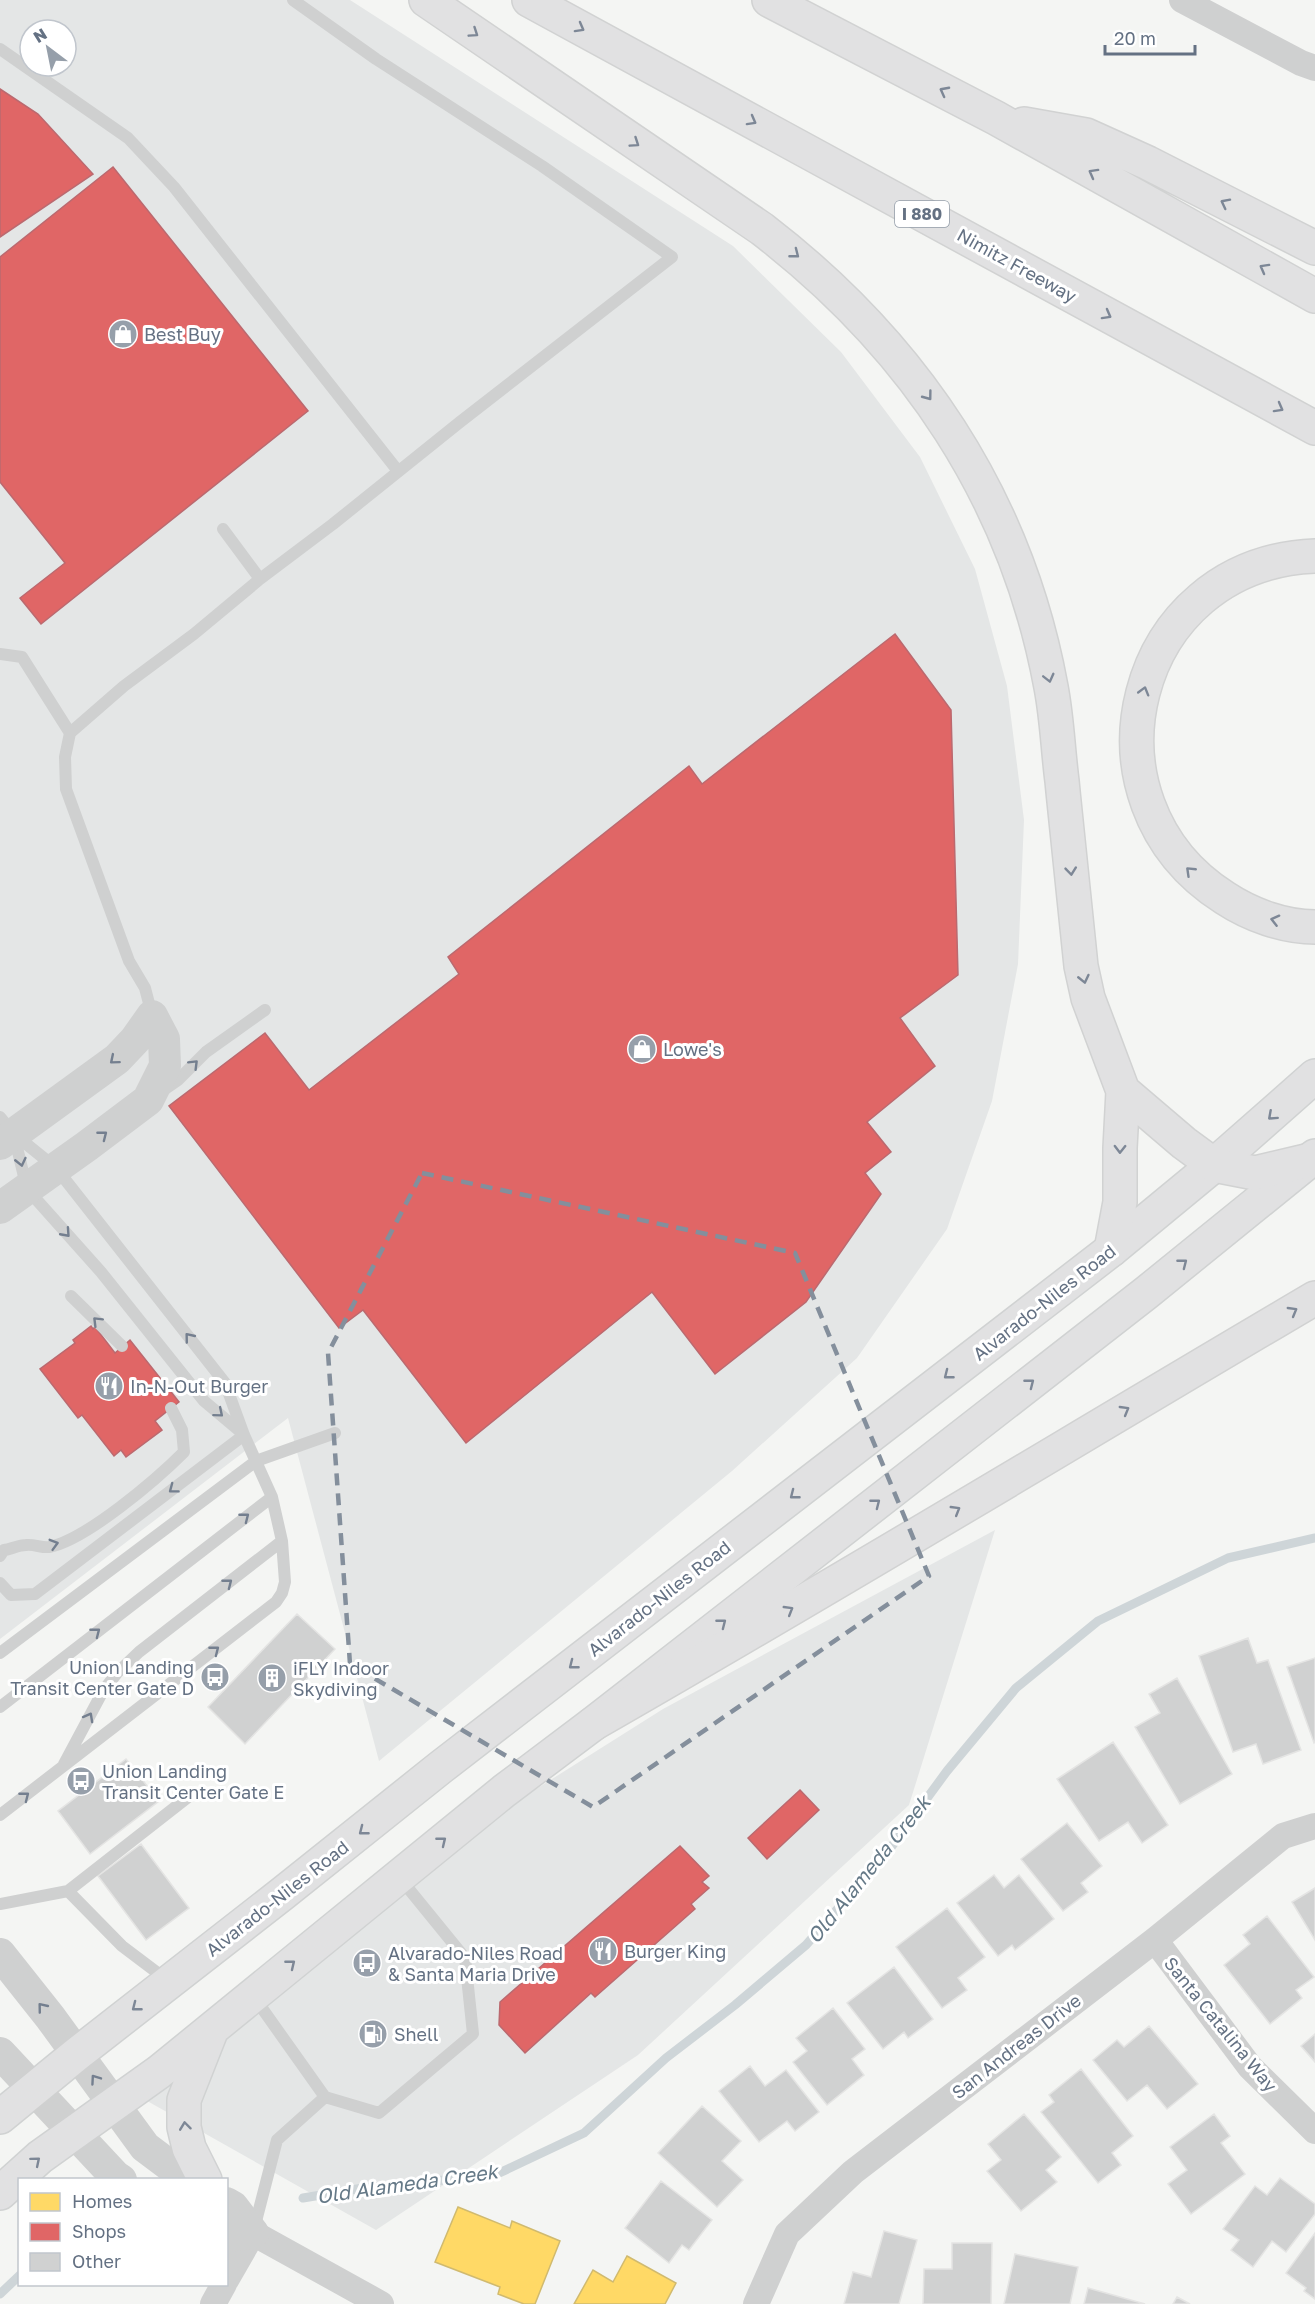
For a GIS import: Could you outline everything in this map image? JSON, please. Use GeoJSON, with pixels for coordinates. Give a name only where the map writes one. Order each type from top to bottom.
{"type":"FeatureCollection","features":[{"type":"Feature","properties":{"kind":"main road"},"geometry":{"type":"LineString","coordinates":[[426,0],[762,229],[804,261],[872,327],[907,368],[965,452],[1008,541],[1035,621],[1051,687],[1081,966],[1088,998],[1124,1091],[1120,1148],[1120,1202],[1111,1250]]}},
{"type":"Feature","properties":{"kind":"main road","name":"Nimitz Freeway"},"geometry":{"type":"LineString","coordinates":[[529,0],[1315,428]]}},
{"type":"Feature","properties":{"kind":"main road"},"geometry":{"type":"LineString","coordinates":[[769,0],[996,118],[1315,296]]}},
{"type":"Feature","properties":{"kind":"main road"},"geometry":{"type":"LineString","coordinates":[[996,118],[1086,135],[1148,163],[1315,248]]}},
{"type":"Feature","properties":{"kind":"main road"},"geometry":{"type":"LineString","coordinates":[[1315,556],[1293,557],[1256,566],[1225,581],[1196,603],[1171,630],[1153,662],[1142,696],[1136,731],[1138,768],[1147,802],[1162,834],[1180,861],[1206,886],[1237,906],[1270,920],[1315,927]]}},
{"type":"Feature","properties":{"kind":"main road","name":"Alvarado-Niles Road"},"geometry":{"type":"LineString","coordinates":[[0,2116],[450,1760],[1111,1250],[1214,1165],[1315,1076]]}},
{"type":"Feature","properties":{"kind":"main road"},"geometry":{"type":"LineString","coordinates":[[1124,1091],[1184,1143],[1214,1165],[1255,1173],[1313,1158]]}},
{"type":"Feature","properties":{"kind":"main road"},"geometry":{"type":"LineString","coordinates":[[0,2193],[40,2157],[159,2072],[504,1791],[1146,1293],[1313,1158]]}},
{"type":"Feature","properties":{"kind":"main road"},"geometry":{"type":"LineString","coordinates":[[593,1724],[734,1643],[1315,1298]]}},
{"type":"Feature","properties":{"kind":"main road"},"geometry":{"type":"LineString","coordinates":[[204,2178],[189,2148],[183,2117],[184,2100],[213,2028]]}},
{"type":"Feature","properties":{"kind":"street"},"geometry":{"type":"LineString","coordinates":[[1182,0],[1301,63],[1315,68]]}},
{"type":"Feature","properties":{"kind":"street"},"geometry":{"type":"LineString","coordinates":[[0,1208],[148,1100],[165,1066],[164,1039],[152,1016],[135,1040],[117,1059],[5,1132]]}},
{"type":"Feature","properties":{"kind":"street","name":"San Andreas Drive"},"geometry":{"type":"LineString","coordinates":[[756,2304],[787,2234],[853,2172],[1155,1940],[1283,1836],[1315,1826]]}},
{"type":"Feature","properties":{"kind":"street","name":"Santa Catalina Way"},"geometry":{"type":"LineString","coordinates":[[1155,1940],[1250,2067],[1315,2131]]}},
{"type":"Feature","properties":{"kind":"street"},"geometry":{"type":"LineString","coordinates":[[0,1954],[145,2147],[186,2178]]}},
{"type":"Feature","properties":{"kind":"street"},"geometry":{"type":"LineString","coordinates":[[0,2053],[119,2178]]}},
{"type":"Feature","properties":{"kind":"street"},"geometry":{"type":"LineString","coordinates":[[228,2204],[233,2207],[240,2235],[228,2274]]}},
{"type":"Feature","properties":{"kind":"street"},"geometry":{"type":"LineString","coordinates":[[240,2235],[381,2304]]}},
{"type":"Feature","properties":{"kind":"street"},"geometry":{"type":"LineString","coordinates":[[213,2304],[223,2286]]}},
{"type":"Feature","properties":{"kind":"lane"},"geometry":{"type":"LineString","coordinates":[[152,1016],[145,988],[129,961],[66,789],[65,757],[70,733],[124,686],[194,634],[260,579],[672,257],[542,166],[376,59],[293,0]]}},
{"type":"Feature","properties":{"kind":"lane"},"geometry":{"type":"LineString","coordinates":[[0,49],[128,138],[166,179],[398,471]]}},
{"type":"Feature","properties":{"kind":"lane"},"geometry":{"type":"LineString","coordinates":[[223,529],[260,579]]}},
{"type":"Feature","properties":{"kind":"lane"},"geometry":{"type":"LineString","coordinates":[[0,654],[22,657],[70,733]]}},
{"type":"Feature","properties":{"kind":"lane"},"geometry":{"type":"LineString","coordinates":[[148,1100],[178,1080],[206,1052],[265,1010]]}},
{"type":"Feature","properties":{"kind":"lane"},"geometry":{"type":"LineString","coordinates":[[0,1815],[276,1602],[285,1582],[282,1541],[272,1497],[244,1434],[225,1383],[56,1168],[5,1132]]}},
{"type":"Feature","properties":{"kind":"lane"},"geometry":{"type":"LineString","coordinates":[[5,1132],[27,1189],[101,1272],[204,1401],[244,1434]]}},
{"type":"Feature","properties":{"kind":"lane"},"geometry":{"type":"LineString","coordinates":[[71,1296],[122,1346]]}},
{"type":"Feature","properties":{"kind":"lane"},"geometry":{"type":"LineString","coordinates":[[0,1556],[4,1551],[26,1545],[48,1547],[68,1539],[96,1523],[161,1475],[184,1452],[182,1430],[171,1408]]}},
{"type":"Feature","properties":{"kind":"lane"},"geometry":{"type":"LineString","coordinates":[[0,1653],[256,1461],[335,1433]]}},
{"type":"Feature","properties":{"kind":"lane"},"geometry":{"type":"LineString","coordinates":[[0,1583],[11,1595],[35,1594],[244,1434]]}},
{"type":"Feature","properties":{"kind":"lane"},"geometry":{"type":"LineString","coordinates":[[0,1707],[272,1497]]}},
{"type":"Feature","properties":{"kind":"lane"},"geometry":{"type":"LineString","coordinates":[[62,1768],[104,1691],[117,1673],[139,1652],[282,1541]]}},
{"type":"Feature","properties":{"kind":"lane"},"geometry":{"type":"LineString","coordinates":[[0,1904],[68,1891],[192,1794]]}},
{"type":"Feature","properties":{"kind":"lane"},"geometry":{"type":"LineString","coordinates":[[253,1995],[325,2097],[379,2113],[473,2034],[465,1958],[399,1876]]}},
{"type":"Feature","properties":{"kind":"lane"},"geometry":{"type":"LineString","coordinates":[[68,1891],[122,1946],[169,1982]]}},
{"type":"Feature","properties":{"kind":"lane"},"geometry":{"type":"LineString","coordinates":[[240,2235],[277,2140],[325,2097]]}},
{"type":"Feature","properties":{"kind":"highlighted area"},"geometry":{"type":"Polygon","coordinates":[[[422,1173],[795,1253],[929,1576],[593,1807],[350,1664],[328,1353],[422,1173]]]}},
{"type":"Feature","properties":{"kind":"shaded area"},"geometry":{"type":"Polygon","coordinates":[[[0,0],[350,0],[733,246],[841,352],[920,457],[975,569],[1007,686],[1024,820],[1018,964],[992,1101],[947,1229],[857,1358],[732,1471],[379,1761],[288,1418],[0,1639],[0,0]]]}},
{"type":"Feature","properties":{"kind":"shaded area"},"geometry":{"type":"Polygon","coordinates":[[[995,1530],[909,1805],[638,2055],[376,2230],[133,2093],[533,1791],[663,1709],[995,1530]]]}},
{"type":"Feature","properties":{"kind":"building: Homes"},"geometry":{"type":"Polygon","coordinates":[[[458,2207],[510,2228],[512,2221],[560,2241],[535,2304],[524,2304],[498,2294],[500,2287],[435,2262],[458,2207]]]}},
{"type":"Feature","properties":{"kind":"building: Homes"},"geometry":{"type":"Polygon","coordinates":[[[627,2256],[676,2283],[665,2304],[574,2304],[593,2270],[613,2282],[627,2256]]]}},
{"type":"Feature","properties":{"kind":"building: Shops"},"geometry":{"type":"Polygon","coordinates":[[[0,89],[38,114],[93,174],[0,237],[0,89]]]}},
{"type":"Feature","properties":{"kind":"building: Shops","name":"Best Buy"},"geometry":{"type":"Polygon","coordinates":[[[113,167],[308,411],[41,624],[20,598],[65,563],[0,482],[0,257],[113,167]]]}},
{"type":"Feature","properties":{"kind":"building: Shops","name":"Lowe's"},"geometry":{"type":"Polygon","coordinates":[[[895,634],[951,710],[958,975],[900,1018],[935,1066],[867,1122],[891,1152],[865,1173],[881,1194],[806,1302],[715,1374],[652,1292],[466,1443],[363,1310],[339,1328],[169,1106],[265,1033],[309,1090],[459,974],[448,957],[689,766],[702,784],[895,634]]]}},
{"type":"Feature","properties":{"kind":"building: Shops","name":"In-N-Out Burger"},"geometry":{"type":"Polygon","coordinates":[[[91,1326],[93,1329],[95,1327],[115,1353],[130,1340],[179,1402],[155,1421],[162,1430],[126,1457],[121,1450],[114,1456],[82,1415],[78,1418],[40,1369],[75,1343],[73,1340],[91,1326]]]}},
{"type":"Feature","properties":{"kind":"building: Shops"},"geometry":{"type":"Polygon","coordinates":[[[800,1790],[819,1810],[767,1859],[748,1838],[800,1790]]]}},
{"type":"Feature","properties":{"kind":"building: Shops","name":"Burger King"},"geometry":{"type":"Polygon","coordinates":[[[680,1846],[709,1876],[702,1882],[709,1888],[691,1904],[695,1909],[595,1997],[591,1993],[525,2053],[499,2025],[500,2002],[680,1846]]]}},
{"type":"Feature","properties":{"kind":"building: Other","name":"iFLY Indoor Skydiving"},"geometry":{"type":"Polygon","coordinates":[[[297,1614],[335,1649],[245,1744],[208,1707],[297,1614]]]}},
{"type":"Feature","properties":{"kind":"building: Other"},"geometry":{"type":"Polygon","coordinates":[[[1248,1638],[1257,1663],[1268,1660],[1301,1750],[1263,1764],[1256,1744],[1233,1752],[1199,1656],[1248,1638]]]}},
{"type":"Feature","properties":{"kind":"building: Other"},"geometry":{"type":"Polygon","coordinates":[[[1315,1658],[1315,1742],[1314,1743],[1287,1667],[1315,1658]]]}},
{"type":"Feature","properties":{"kind":"building: Other"},"geometry":{"type":"Polygon","coordinates":[[[1177,1678],[1232,1774],[1180,1804],[1135,1727],[1160,1713],[1149,1694],[1177,1678]]]}},
{"type":"Feature","properties":{"kind":"building: Other"},"geometry":{"type":"Polygon","coordinates":[[[1113,1742],[1168,1825],[1142,1843],[1128,1822],[1099,1841],[1057,1779],[1113,1742]]]}},
{"type":"Feature","properties":{"kind":"building: Other"},"geometry":{"type":"Polygon","coordinates":[[[126,1759],[159,1801],[90,1854],[58,1811],[126,1759]]]}},
{"type":"Feature","properties":{"kind":"building: Other"},"geometry":{"type":"Polygon","coordinates":[[[1067,1823],[1102,1866],[1081,1883],[1088,1892],[1063,1911],[1021,1859],[1067,1823]]]}},
{"type":"Feature","properties":{"kind":"building: Other"},"geometry":{"type":"Polygon","coordinates":[[[141,1844],[189,1908],[146,1940],[98,1876],[141,1844]]]}},
{"type":"Feature","properties":{"kind":"building: Other"},"geometry":{"type":"Polygon","coordinates":[[[994,1875],[1004,1888],[1019,1875],[1054,1919],[1015,1950],[1012,1945],[998,1956],[957,1903],[994,1875]]]}},
{"type":"Feature","properties":{"kind":"building: Other"},"geometry":{"type":"Polygon","coordinates":[[[1315,1888],[1315,1940],[1292,1902],[1315,1888]]]}},
{"type":"Feature","properties":{"kind":"building: Other"},"geometry":{"type":"Polygon","coordinates":[[[947,1908],[985,1957],[958,1978],[967,1990],[942,2008],[896,1947],[947,1908]]]}},
{"type":"Feature","properties":{"kind":"building: Other"},"geometry":{"type":"Polygon","coordinates":[[[1267,1916],[1314,1977],[1296,1990],[1302,1998],[1270,2024],[1224,1965],[1250,1944],[1243,1935],[1267,1916]]]}},
{"type":"Feature","properties":{"kind":"building: Other"},"geometry":{"type":"Polygon","coordinates":[[[894,1967],[933,2019],[908,2038],[904,2032],[883,2049],[847,2003],[894,1967]]]}},
{"type":"Feature","properties":{"kind":"building: Other"},"geometry":{"type":"Polygon","coordinates":[[[833,2008],[865,2049],[852,2059],[864,2075],[827,2105],[793,2062],[807,2051],[796,2038],[833,2008]]]}},
{"type":"Feature","properties":{"kind":"building: Other"},"geometry":{"type":"Polygon","coordinates":[[[1149,2026],[1198,2084],[1167,2109],[1147,2085],[1127,2101],[1093,2060],[1117,2040],[1124,2047],[1149,2026]]]}},
{"type":"Feature","properties":{"kind":"building: Other"},"geometry":{"type":"Polygon","coordinates":[[[1315,2034],[1315,2062],[1301,2046],[1315,2034]]]}},
{"type":"Feature","properties":{"kind":"building: Other"},"geometry":{"type":"Polygon","coordinates":[[[750,2066],[765,2086],[786,2070],[819,2112],[795,2131],[787,2121],[759,2142],[719,2091],[750,2066]]]}},
{"type":"Feature","properties":{"kind":"building: Other"},"geometry":{"type":"Polygon","coordinates":[[[1081,2069],[1133,2136],[1112,2153],[1121,2165],[1098,2183],[1041,2112],[1054,2102],[1049,2095],[1081,2069]]]}},
{"type":"Feature","properties":{"kind":"building: Other"},"geometry":{"type":"Polygon","coordinates":[[[702,2106],[741,2141],[722,2161],[743,2180],[717,2207],[658,2153],[702,2106]]]}},
{"type":"Feature","properties":{"kind":"building: Other"},"geometry":{"type":"Polygon","coordinates":[[[1024,2114],[1061,2157],[1046,2170],[1057,2182],[1021,2211],[987,2171],[1001,2160],[988,2144],[1024,2114]]]}},
{"type":"Feature","properties":{"kind":"building: Other"},"geometry":{"type":"Polygon","coordinates":[[[1214,2114],[1230,2136],[1221,2143],[1245,2174],[1191,2214],[1168,2184],[1187,2170],[1170,2147],[1214,2114]]]}},
{"type":"Feature","properties":{"kind":"building: Other"},"geometry":{"type":"Polygon","coordinates":[[[1280,2178],[1315,2204],[1315,2214],[1286,2252],[1272,2241],[1253,2267],[1231,2250],[1239,2240],[1223,2229],[1255,2186],[1267,2195],[1280,2178]]]}},
{"type":"Feature","properties":{"kind":"building: Other"},"geometry":{"type":"Polygon","coordinates":[[[661,2181],[712,2220],[689,2250],[682,2245],[669,2263],[625,2228],[661,2181]]]}},
{"type":"Feature","properties":{"kind":"building: Other"},"geometry":{"type":"Polygon","coordinates":[[[884,2231],[917,2240],[899,2304],[844,2304],[853,2272],[871,2277],[884,2231]]]}},
{"type":"Feature","properties":{"kind":"building: Other"},"geometry":{"type":"Polygon","coordinates":[[[1315,2233],[1315,2299],[1304,2291],[1306,2288],[1286,2273],[1315,2233]]]}},
{"type":"Feature","properties":{"kind":"building: Other"},"geometry":{"type":"Polygon","coordinates":[[[952,2243],[992,2243],[991,2304],[923,2304],[924,2269],[952,2269],[952,2243]]]}},
{"type":"Feature","properties":{"kind":"building: Other"},"geometry":{"type":"Polygon","coordinates":[[[1015,2254],[1078,2267],[1070,2304],[1004,2304],[1015,2254]]]}},
{"type":"Feature","properties":{"kind":"building: Other"},"geometry":{"type":"Polygon","coordinates":[[[1088,2288],[1145,2304],[1084,2304],[1088,2288]]]}},
{"type":"Feature","properties":{"kind":"building: Other"},"geometry":{"type":"Polygon","coordinates":[[[1177,2297],[1190,2304],[1173,2304],[1177,2297]]]}},
{"type":"Feature","properties":{"kind":"waterway","name":"Old Alameda Creek"},"geometry":{"type":"LineString","coordinates":[[303,2198],[363,2188],[495,2175],[584,2133],[666,2058],[735,2005],[806,1945],[889,1850],[947,1771],[1016,1688],[1098,1621],[1228,1558],[1315,1538]]}},
{"type":"Feature","properties":{"kind":"waterway","name":"Old Alameda Creek"},"geometry":{"type":"LineString","coordinates":[[0,2294],[18,2277]]}},
{"type":"Feature","properties":{"kind":"place","name":"Best Buy"},"geometry":{"type":"Point","coordinates":[123,334]}},
{"type":"Feature","properties":{"kind":"place","name":"Lowe's"},"geometry":{"type":"Point","coordinates":[642,1049]}},
{"type":"Feature","properties":{"kind":"place","name":"In-N-Out Burger"},"geometry":{"type":"Point","coordinates":[109,1386]}},
{"type":"Feature","properties":{"kind":"place","name":"Union Landing Transit Center Gate D"},"geometry":{"type":"Point","coordinates":[215,1677]}},
{"type":"Feature","properties":{"kind":"place","name":"iFLY Indoor Skydiving"},"geometry":{"type":"Point","coordinates":[272,1678]}},
{"type":"Feature","properties":{"kind":"place","name":"Union Landing Transit Center Gate E"},"geometry":{"type":"Point","coordinates":[81,1781]}},
{"type":"Feature","properties":{"kind":"place","name":"Burger King"},"geometry":{"type":"Point","coordinates":[603,1951]}},
{"type":"Feature","properties":{"kind":"place","name":"Alvarado-Niles Road & Santa Maria Drive"},"geometry":{"type":"Point","coordinates":[367,1963]}},
{"type":"Feature","properties":{"kind":"place","name":"Shell"},"geometry":{"type":"Point","coordinates":[373,2034]}}]}
